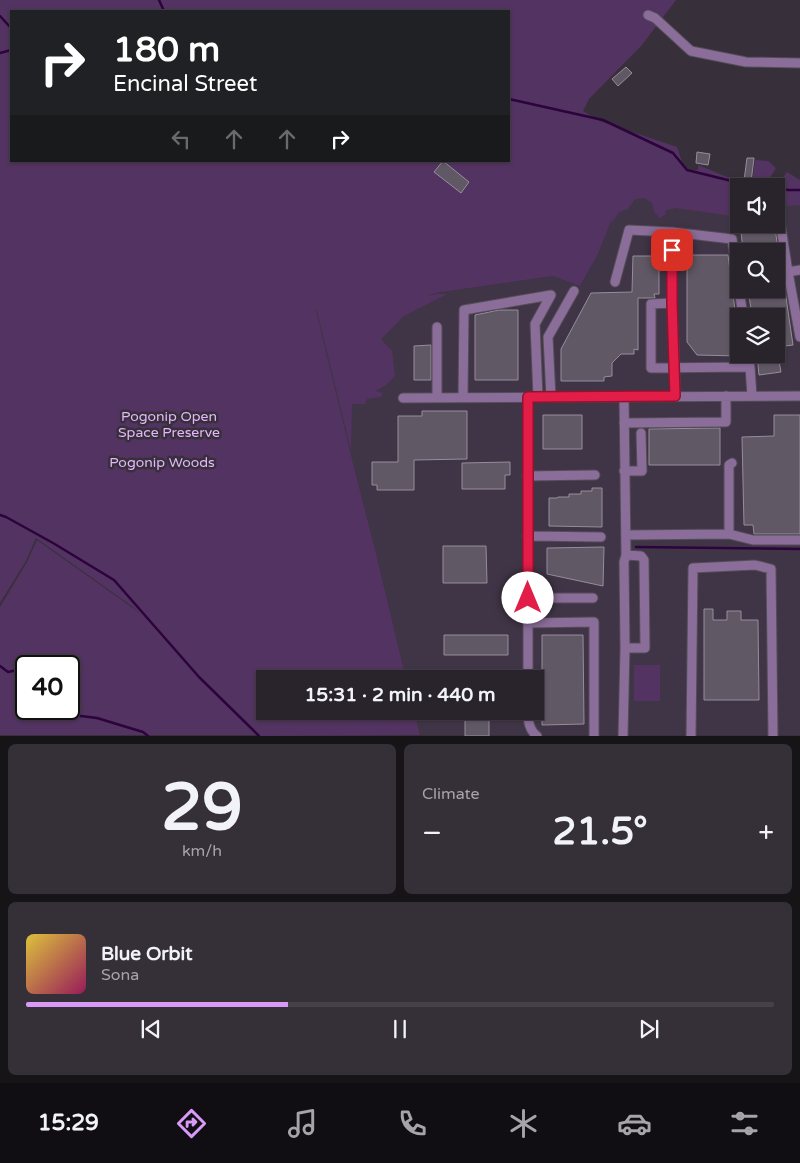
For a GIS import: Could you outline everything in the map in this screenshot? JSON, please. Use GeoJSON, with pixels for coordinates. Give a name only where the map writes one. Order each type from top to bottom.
{"type":"FeatureCollection","features":[{"type":"Feature","properties":{"kind":"street"},"geometry":{"type":"LineString","coordinates":[[648,15],[655,18],[691,51],[746,62],[800,63]]}},
{"type":"Feature","properties":{"kind":"street"},"geometry":{"type":"LineString","coordinates":[[615,282],[629,230],[672,232],[732,240],[732,243]]}},
{"type":"Feature","properties":{"kind":"street"},"geometry":{"type":"LineString","coordinates":[[672,232],[675,396]]}},
{"type":"Feature","properties":{"kind":"street"},"geometry":{"type":"LineString","coordinates":[[782,233],[800,337]]}},
{"type":"Feature","properties":{"kind":"street"},"geometry":{"type":"LineString","coordinates":[[788,272],[800,270]]}},
{"type":"Feature","properties":{"kind":"street"},"geometry":{"type":"LineString","coordinates":[[551,397],[548,337],[574,291]]}},
{"type":"Feature","properties":{"kind":"street"},"geometry":{"type":"LineString","coordinates":[[464,397],[464,310],[551,295],[535,324],[538,397]]}},
{"type":"Feature","properties":{"kind":"street"},"geometry":{"type":"LineString","coordinates":[[672,303],[651,304],[651,368],[750,367]]}},
{"type":"Feature","properties":{"kind":"street"},"geometry":{"type":"LineString","coordinates":[[437,327],[437,397]]}},
{"type":"Feature","properties":{"kind":"street"},"geometry":{"type":"LineString","coordinates":[[749,363],[752,396]]}},
{"type":"Feature","properties":{"kind":"street"},"geometry":{"type":"LineString","coordinates":[[624,423],[726,422],[726,396]]}},
{"type":"Feature","properties":{"kind":"street"},"geometry":{"type":"LineString","coordinates":[[403,398],[800,396]]}},
{"type":"Feature","properties":{"kind":"street"},"geometry":{"type":"LineString","coordinates":[[528,397],[528,670]]}},
{"type":"Feature","properties":{"kind":"street"},"geometry":{"type":"LineString","coordinates":[[623,736],[624,562],[626,555],[624,397]]}},
{"type":"Feature","properties":{"kind":"street"},"geometry":{"type":"LineString","coordinates":[[624,471],[642,471],[641,433]]}},
{"type":"Feature","properties":{"kind":"street"},"geometry":{"type":"LineString","coordinates":[[730,534],[729,465],[732,463]]}},
{"type":"Feature","properties":{"kind":"street"},"geometry":{"type":"LineString","coordinates":[[527,476],[596,475]]}},
{"type":"Feature","properties":{"kind":"street"},"geometry":{"type":"LineString","coordinates":[[626,535],[730,534],[753,540],[800,540]]}},
{"type":"Feature","properties":{"kind":"street"},"geometry":{"type":"LineString","coordinates":[[528,536],[601,537]]}},
{"type":"Feature","properties":{"kind":"street"},"geometry":{"type":"LineString","coordinates":[[625,648],[645,648],[644,560],[641,556],[626,555]]}},
{"type":"Feature","properties":{"kind":"street"},"geometry":{"type":"LineString","coordinates":[[691,736],[693,568],[755,565],[770,569],[772,736]]}},
{"type":"Feature","properties":{"kind":"street"},"geometry":{"type":"LineString","coordinates":[[528,598],[593,598]]}},
{"type":"Feature","properties":{"kind":"street"},"geometry":{"type":"LineString","coordinates":[[528,623],[594,622],[594,736]]}},
{"type":"Feature","properties":{"kind":"street"},"geometry":{"type":"LineString","coordinates":[[529,720],[533,735]]}},
{"type":"Feature","properties":{"kind":"shaded area"},"geometry":{"type":"Polygon","coordinates":[[[625,174],[730,191],[730,233],[785,233],[785,196],[800,197],[800,735],[420,735],[416,720],[544,720],[544,670],[404,670],[315,310],[553,276],[580,286],[598,254],[615,209],[625,174]]]}},
{"type":"Feature","properties":{"kind":"green space","name":"Pogonip Open Space Preserve"},"geometry":{"type":"Polygon","coordinates":[[[0,0],[676,0],[642,45],[589,99],[583,111],[599,121],[677,147],[683,165],[688,171],[698,170],[698,165],[730,178],[730,216],[676,208],[666,210],[665,215],[660,218],[654,212],[652,203],[644,198],[635,199],[628,209],[619,212],[611,224],[613,216],[598,254],[580,286],[553,276],[435,293],[428,296],[447,294],[404,316],[381,339],[392,351],[395,376],[385,386],[375,391],[383,393],[381,397],[367,399],[365,404],[352,404],[351,450],[317,311],[319,310],[316,311],[404,670],[256,670],[256,720],[416,720],[420,735],[258,736],[255,732],[257,735],[0,735],[0,607],[27,562],[37,540],[142,616],[133,607],[36,538],[26,561],[0,603],[0,0]]]}},
{"type":"Feature","properties":{"kind":"green space","name":"Pogonip Open Space Preserve"},"geometry":{"type":"Polygon","coordinates":[[[755,160],[768,161],[776,168],[770,178],[753,178],[755,160]]]}},
{"type":"Feature","properties":{"kind":"green space"},"geometry":{"type":"Polygon","coordinates":[[[787,172],[800,180],[800,205],[787,206],[785,178],[782,178],[787,172]]]}},
{"type":"Feature","properties":{"kind":"green space"},"geometry":{"type":"Polygon","coordinates":[[[634,665],[660,665],[660,701],[634,701],[634,665]]]}},
{"type":"Feature","properties":{"kind":"building"},"geometry":{"type":"Polygon","coordinates":[[[626,67],[632,73],[618,86],[612,79],[626,67]]]}},
{"type":"Feature","properties":{"kind":"building"},"geometry":{"type":"Polygon","coordinates":[[[697,152],[710,154],[708,165],[696,163],[697,152]]]}},
{"type":"Feature","properties":{"kind":"building"},"geometry":{"type":"Polygon","coordinates":[[[747,158],[754,158],[752,178],[744,178],[747,158]]]}},
{"type":"Feature","properties":{"kind":"building"},"geometry":{"type":"Polygon","coordinates":[[[444,162],[469,182],[461,193],[434,172],[444,162]]]}},
{"type":"Feature","properties":{"kind":"building"},"geometry":{"type":"Polygon","coordinates":[[[741,233],[776,233],[777,243],[742,243],[741,233]]]}},
{"type":"Feature","properties":{"kind":"building"},"geometry":{"type":"Polygon","coordinates":[[[687,255],[728,255],[730,298],[733,298],[735,308],[730,308],[730,356],[697,355],[687,342],[687,255]]]}},
{"type":"Feature","properties":{"kind":"building"},"geometry":{"type":"Polygon","coordinates":[[[633,256],[659,256],[659,294],[654,294],[655,298],[638,298],[638,350],[634,349],[634,354],[621,354],[612,363],[612,376],[604,377],[604,381],[561,381],[561,349],[591,293],[632,292],[633,256]]]}},
{"type":"Feature","properties":{"kind":"building"},"geometry":{"type":"Polygon","coordinates":[[[785,291],[793,345],[785,346],[785,308],[751,308],[749,298],[785,298],[785,291]]]}},
{"type":"Feature","properties":{"kind":"building"},"geometry":{"type":"Polygon","coordinates":[[[499,310],[518,310],[518,380],[475,380],[475,315],[499,310]]]}},
{"type":"Feature","properties":{"kind":"building"},"geometry":{"type":"Polygon","coordinates":[[[431,345],[431,380],[414,380],[414,346],[431,345]]]}},
{"type":"Feature","properties":{"kind":"building"},"geometry":{"type":"Polygon","coordinates":[[[758,363],[779,363],[781,372],[759,375],[758,363]]]}},
{"type":"Feature","properties":{"kind":"building"},"geometry":{"type":"Polygon","coordinates":[[[422,411],[467,411],[467,459],[414,460],[414,490],[377,490],[377,485],[372,485],[372,462],[398,462],[398,416],[422,416],[422,411]]]}},
{"type":"Feature","properties":{"kind":"building"},"geometry":{"type":"Polygon","coordinates":[[[543,415],[582,415],[582,449],[543,449],[543,415]]]}},
{"type":"Feature","properties":{"kind":"building"},"geometry":{"type":"Polygon","coordinates":[[[774,415],[800,415],[800,534],[754,534],[753,525],[744,525],[742,437],[774,436],[774,415]]]}},
{"type":"Feature","properties":{"kind":"building"},"geometry":{"type":"Polygon","coordinates":[[[720,428],[720,465],[649,465],[649,429],[720,428]]]}},
{"type":"Feature","properties":{"kind":"building"},"geometry":{"type":"Polygon","coordinates":[[[510,462],[510,475],[505,475],[505,489],[462,489],[462,463],[510,462]]]}},
{"type":"Feature","properties":{"kind":"building"},"geometry":{"type":"Polygon","coordinates":[[[592,488],[602,488],[602,527],[549,526],[549,498],[569,497],[569,494],[581,494],[581,491],[592,491],[592,488]]]}},
{"type":"Feature","properties":{"kind":"building"},"geometry":{"type":"Polygon","coordinates":[[[443,546],[486,546],[487,583],[443,583],[443,546]]]}},
{"type":"Feature","properties":{"kind":"building"},"geometry":{"type":"Polygon","coordinates":[[[604,547],[603,586],[547,574],[547,548],[604,547]]]}},
{"type":"Feature","properties":{"kind":"building"},"geometry":{"type":"Polygon","coordinates":[[[704,609],[713,609],[713,620],[727,620],[727,611],[741,611],[741,620],[758,620],[759,700],[704,700],[704,609]]]}},
{"type":"Feature","properties":{"kind":"building"},"geometry":{"type":"Polygon","coordinates":[[[444,635],[508,635],[508,655],[444,655],[444,635]]]}},
{"type":"Feature","properties":{"kind":"building"},"geometry":{"type":"Polygon","coordinates":[[[542,635],[583,635],[584,724],[542,725],[542,720],[544,720],[544,670],[542,670],[542,635]]]}},
{"type":"Feature","properties":{"kind":"building"},"geometry":{"type":"Polygon","coordinates":[[[465,720],[489,720],[489,736],[465,736],[465,720]]]}},
{"type":"Feature","properties":{"kind":"waterway"},"geometry":{"type":"LineString","coordinates":[[159,0],[164,10]]}},
{"type":"Feature","properties":{"kind":"waterway"},"geometry":{"type":"LineString","coordinates":[[0,16],[10,27]]}},
{"type":"Feature","properties":{"kind":"waterway"},"geometry":{"type":"LineString","coordinates":[[0,53],[10,50]]}},
{"type":"Feature","properties":{"kind":"waterway"},"geometry":{"type":"LineString","coordinates":[[510,99],[603,120],[673,153],[687,170],[730,181]]}},
{"type":"Feature","properties":{"kind":"waterway"},"geometry":{"type":"LineString","coordinates":[[785,190],[800,190]]}},
{"type":"Feature","properties":{"kind":"waterway"},"geometry":{"type":"LineString","coordinates":[[0,515],[53,543],[114,580],[199,677],[259,736]]}},
{"type":"Feature","properties":{"kind":"waterway"},"geometry":{"type":"LineString","coordinates":[[636,547],[800,549]]}},
{"type":"Feature","properties":{"kind":"waterway"},"geometry":{"type":"LineString","coordinates":[[0,666],[8,672],[15,670]]}},
{"type":"Feature","properties":{"kind":"waterway"},"geometry":{"type":"LineString","coordinates":[[80,716],[97,718],[143,732],[148,736]]}},
{"type":"Feature","properties":{"kind":"route"},"geometry":{"type":"LineString","coordinates":[[528,598],[528,397],[675,396],[672,250]]}},
{"type":"Feature","properties":{"kind":"park label","name":"Pogonip Woods"},"geometry":{"type":"Point","coordinates":[162,462]}}]}
